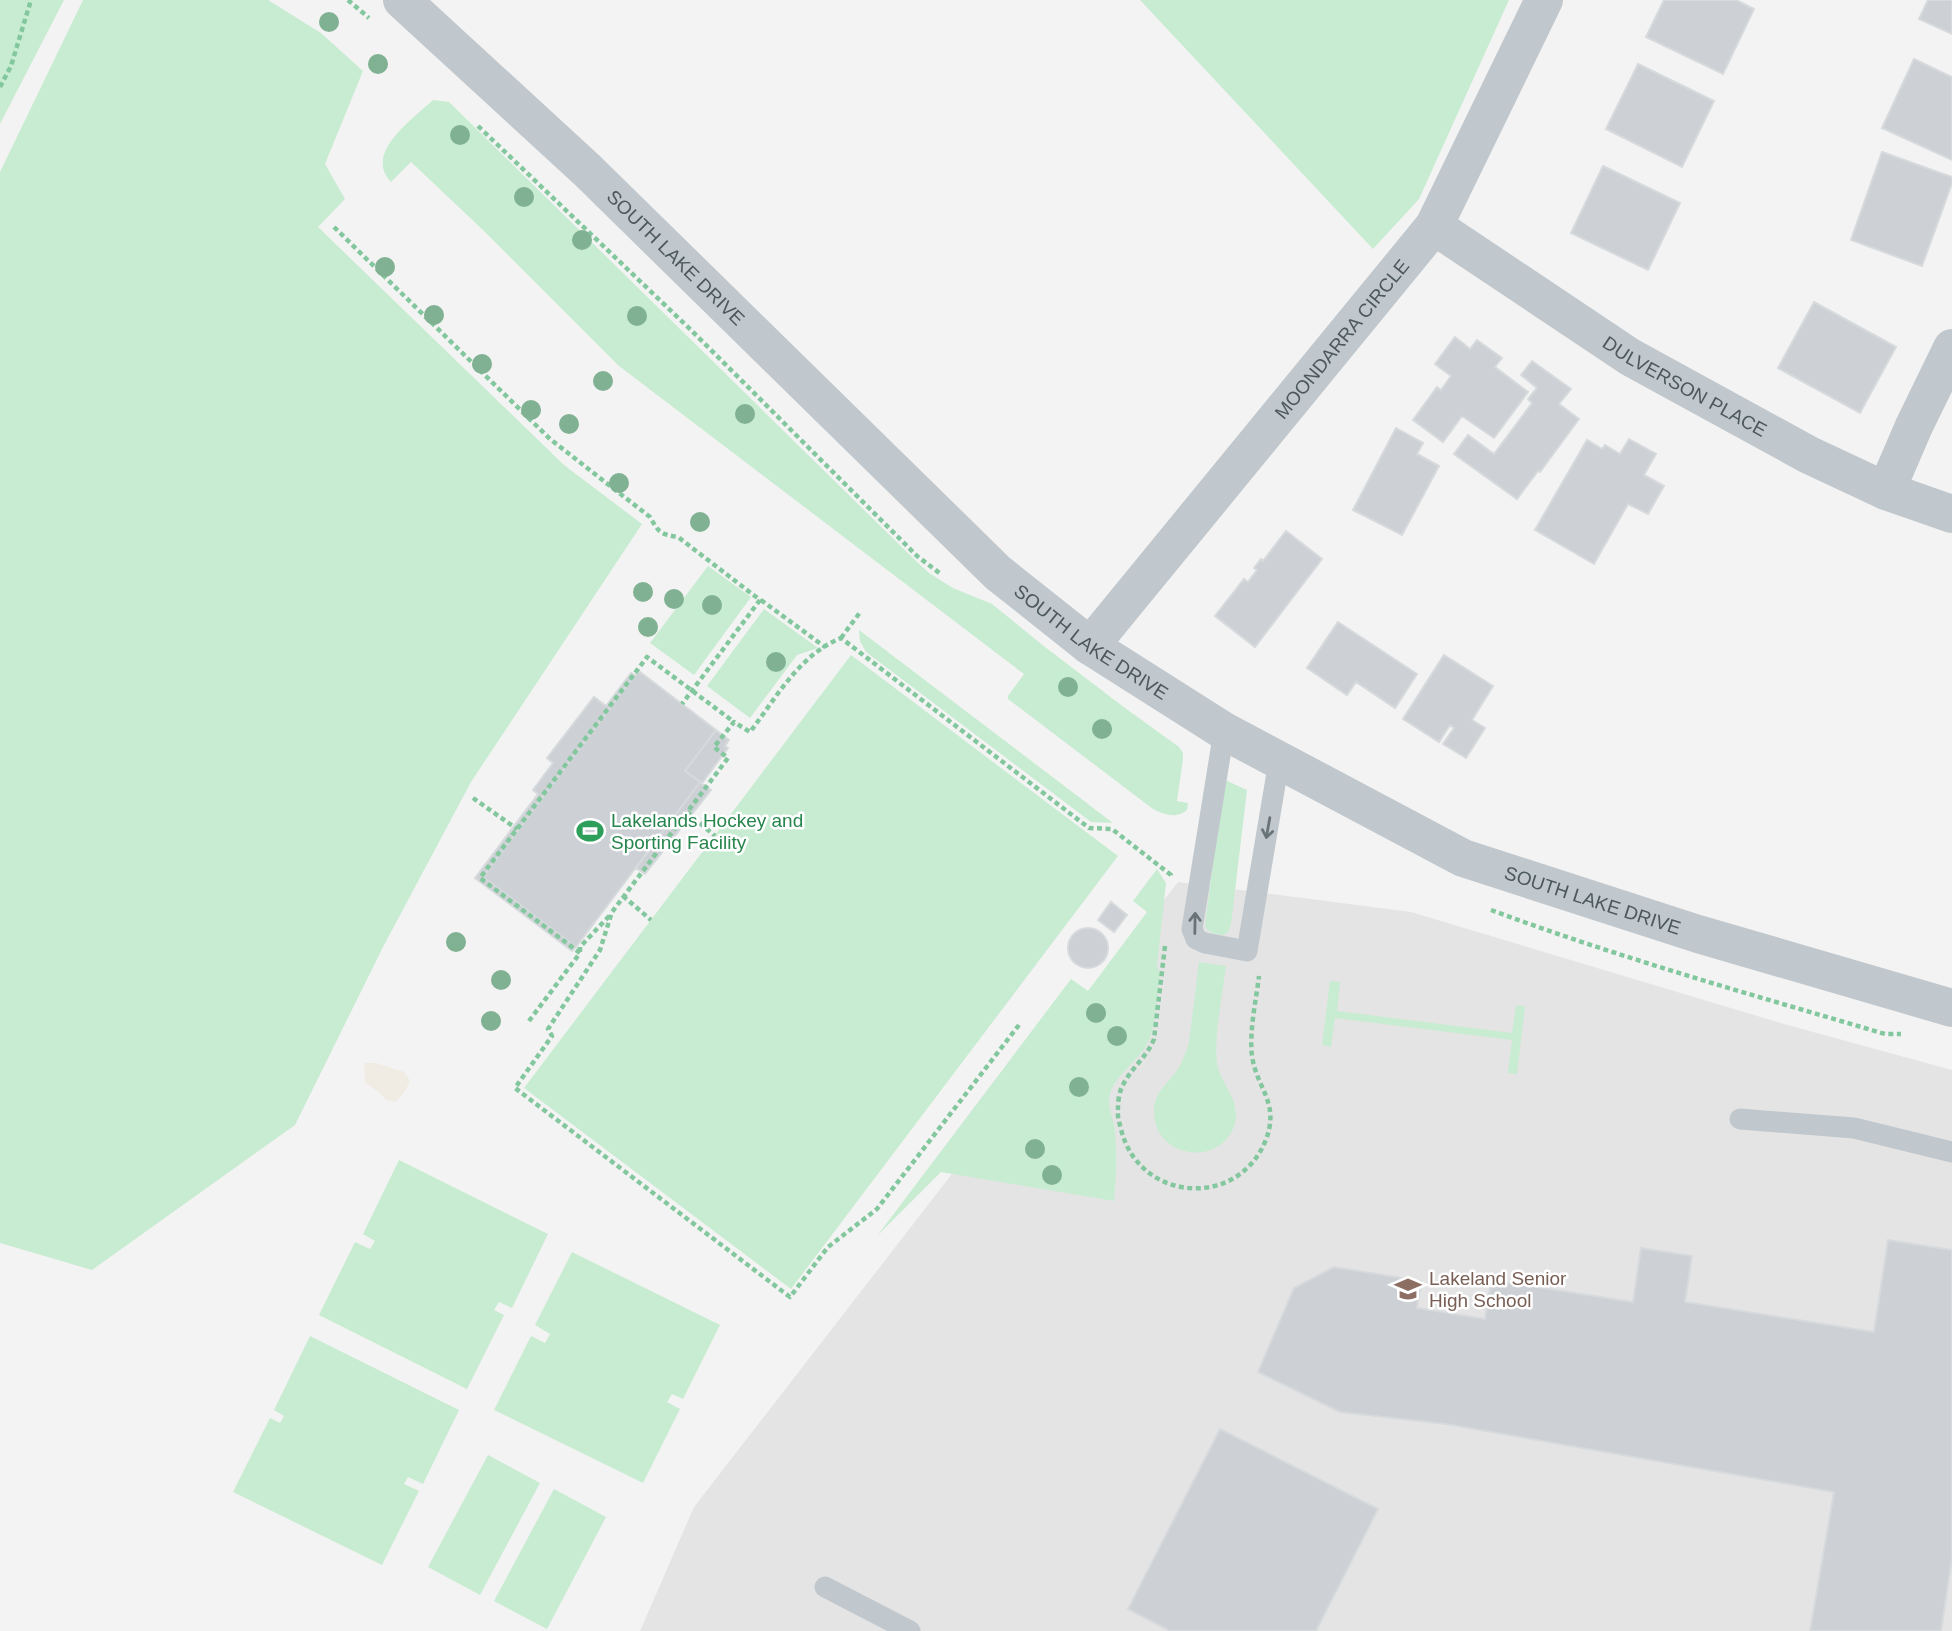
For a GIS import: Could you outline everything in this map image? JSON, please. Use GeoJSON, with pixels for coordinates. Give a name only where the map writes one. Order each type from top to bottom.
{"type":"FeatureCollection","features":[{"type":"Feature","properties":{"kind":"street","name":"SOUTH LAKE DRIVE"},"geometry":{"type":"LineString","coordinates":[[402,0],[587,170],[998,573],[1090,646],[1224,731],[1463,858],[1698,934],[1952,1008]]}},
{"type":"Feature","properties":{"kind":"street","name":"MOONDARRA CIRCLE"},"geometry":{"type":"LineString","coordinates":[[1090,646],[1434,226],[1544,0]]}},
{"type":"Feature","properties":{"kind":"street","name":"DULVERSON PLACE"},"geometry":{"type":"LineString","coordinates":[[1434,226],[1630,357],[1810,455],[1886,491],[1952,513]]}},
{"type":"Feature","properties":{"kind":"street"},"geometry":{"type":"LineString","coordinates":[[1886,491],[1952,348]]}},
{"type":"Feature","properties":{"kind":"lane"},"geometry":{"type":"LineString","coordinates":[[1224,731],[1192,929],[1196,939],[1205,943],[1247,951],[1279,761]]}},
{"type":"Feature","properties":{"kind":"lane"},"geometry":{"type":"LineString","coordinates":[[1740,1119],[1854,1128],[1952,1152]]}},
{"type":"Feature","properties":{"kind":"lane"},"geometry":{"type":"LineString","coordinates":[[825,1587],[910,1631]]}},
{"type":"Feature","properties":{"kind":"path"},"geometry":{"type":"LineString","coordinates":[[0,87],[11,66],[31,0]]}},
{"type":"Feature","properties":{"kind":"path"},"geometry":{"type":"LineString","coordinates":[[334,227],[550,439],[650,517],[663,535],[678,537],[825,647]]}},
{"type":"Feature","properties":{"kind":"path"},"geometry":{"type":"LineString","coordinates":[[681,704],[760,600]]}},
{"type":"Feature","properties":{"kind":"path"},"geometry":{"type":"LineString","coordinates":[[580,953],[480,878],[647,657],[750,732],[800,665],[841,638],[860,611]]}},
{"type":"Feature","properties":{"kind":"path"},"geometry":{"type":"LineString","coordinates":[[841,638],[1089,828],[1112,829],[1171,875],[1171,887]]}},
{"type":"Feature","properties":{"kind":"path"},"geometry":{"type":"LineString","coordinates":[[529,1021],[580,953],[580,947],[612,912],[728,758],[713,747],[734,722]]}},
{"type":"Feature","properties":{"kind":"path"},"geometry":{"type":"LineString","coordinates":[[473,798],[517,829]]}},
{"type":"Feature","properties":{"kind":"path"},"geometry":{"type":"LineString","coordinates":[[687,812],[715,836]]}},
{"type":"Feature","properties":{"kind":"path"},"geometry":{"type":"LineString","coordinates":[[623,896],[651,920]]}},
{"type":"Feature","properties":{"kind":"path"},"geometry":{"type":"LineString","coordinates":[[1488,909],[1625,957],[1885,1034],[1905,1034]]}},
{"type":"Feature","properties":{"kind":"path"},"geometry":{"type":"LineString","coordinates":[[612,912],[600,950],[548,1029],[552,1036],[515,1088],[790,1297],[828,1247],[877,1209],[1018,1025]]}},
{"type":"Feature","properties":{"kind":"path"},"geometry":{"type":"LineString","coordinates":[[1167,935],[1154,1039],[1150,1049],[1121,1088],[1117,1112],[1124,1142],[1137,1164],[1155,1178],[1175,1186],[1197,1189],[1221,1184],[1240,1174],[1264,1144],[1270,1124],[1269,1100],[1252,1057],[1259,976]]}},
{"type":"Feature","properties":{"kind":"shaded area","name":"Lakeland Senior High School"},"geometry":{"type":"Polygon","coordinates":[[[1178,882],[1411,912],[1784,1024],[1952,1070],[1952,1631],[640,1631],[694,1507],[1178,882]]]}},
{"type":"Feature","properties":{"kind":"green space"},"geometry":{"type":"Polygon","coordinates":[[[0,0],[64,0],[0,124],[0,0]]]}},
{"type":"Feature","properties":{"kind":"green space"},"geometry":{"type":"Polygon","coordinates":[[[83,0],[268,0],[321,33],[363,71],[325,164],[345,199],[318,227],[564,465],[642,524],[471,782],[383,947],[295,1125],[92,1270],[0,1243],[0,172],[83,0]]]}},
{"type":"Feature","properties":{"kind":"green space"},"geometry":{"type":"Polygon","coordinates":[[[1140,0],[1509,0],[1419,199],[1373,249],[1140,0]]]}},
{"type":"Feature","properties":{"kind":"green space"},"geometry":{"type":"Polygon","coordinates":[[[433,100],[449,102],[929,573],[953,588],[992,604],[1179,747],[1183,759],[1177,801],[1188,803],[1187,810],[1170,815],[1153,809],[1008,699],[1024,674],[619,366],[411,162],[391,182],[384,171],[383,160],[387,148],[394,137],[433,100]]]}},
{"type":"Feature","properties":{"kind":"green space"},"geometry":{"type":"Polygon","coordinates":[[[708,566],[751,597],[694,675],[650,643],[708,566]]]}},
{"type":"Feature","properties":{"kind":"green space"},"geometry":{"type":"Polygon","coordinates":[[[764,609],[818,648],[797,655],[750,718],[707,686],[764,609]]]}},
{"type":"Feature","properties":{"kind":"green space"},"geometry":{"type":"Polygon","coordinates":[[[859,630],[1113,823],[1091,822],[866,652],[860,641],[859,630]]]}},
{"type":"Feature","properties":{"kind":"green space"},"geometry":{"type":"Polygon","coordinates":[[[851,655],[1118,856],[791,1289],[524,1088],[851,655]]]}},
{"type":"Feature","properties":{"kind":"green space"},"geometry":{"type":"Polygon","coordinates":[[[1225,780],[1247,790],[1231,924],[1224,935],[1211,932],[1205,926],[1225,780]]]}},
{"type":"Feature","properties":{"kind":"green space"},"geometry":{"type":"Polygon","coordinates":[[[1157,869],[1166,883],[1153,1029],[1144,1048],[1116,1081],[1109,1098],[1116,1144],[1114,1201],[941,1172],[877,1236],[1071,979],[1088,991],[1147,912],[1133,901],[1157,869]]]}},
{"type":"Feature","properties":{"kind":"green space"},"geometry":{"type":"Polygon","coordinates":[[[1199,962],[1226,966],[1216,1058],[1236,1115],[1228,1137],[1217,1147],[1204,1152],[1190,1152],[1165,1140],[1157,1128],[1154,1106],[1161,1090],[1180,1065],[1188,1046],[1199,962]]]}},
{"type":"Feature","properties":{"kind":"green space"},"geometry":{"type":"Polygon","coordinates":[[[1330,981],[1340,982],[1337,1011],[1512,1033],[1516,1005],[1525,1006],[1517,1074],[1508,1073],[1512,1040],[1335,1018],[1331,1047],[1322,1045],[1330,981]]]}},
{"type":"Feature","properties":{"kind":"green space"},"geometry":{"type":"Polygon","coordinates":[[[399,1160],[548,1234],[512,1308],[499,1302],[494,1310],[504,1315],[467,1389],[319,1315],[355,1242],[370,1249],[375,1241],[363,1234],[399,1160]]]}},
{"type":"Feature","properties":{"kind":"green space"},"geometry":{"type":"Polygon","coordinates":[[[572,1252],[720,1325],[683,1399],[672,1394],[667,1402],[680,1409],[643,1483],[494,1410],[531,1336],[545,1343],[550,1334],[535,1325],[572,1252]]]}},
{"type":"Feature","properties":{"kind":"green space"},"geometry":{"type":"Polygon","coordinates":[[[310,1336],[459,1410],[423,1484],[408,1477],[404,1484],[419,1491],[382,1565],[233,1492],[270,1418],[280,1423],[284,1416],[274,1410],[310,1336]]]}},
{"type":"Feature","properties":{"kind":"green space"},"geometry":{"type":"Polygon","coordinates":[[[488,1455],[540,1483],[480,1595],[428,1567],[488,1455]]]}},
{"type":"Feature","properties":{"kind":"green space"},"geometry":{"type":"Polygon","coordinates":[[[554,1489],[606,1517],[547,1629],[494,1601],[554,1489]]]}},
{"type":"Feature","properties":{"kind":"sand"},"geometry":{"type":"Polygon","coordinates":[[[364,1063],[376,1063],[404,1072],[410,1081],[396,1102],[386,1100],[365,1082],[364,1063]]]}},
{"type":"Feature","properties":{"kind":"building"},"geometry":{"type":"Polygon","coordinates":[[[1664,0],[1736,0],[1754,9],[1723,74],[1646,37],[1664,0]]]}},
{"type":"Feature","properties":{"kind":"building"},"geometry":{"type":"Polygon","coordinates":[[[1928,0],[1952,0],[1952,34],[1919,19],[1928,0]]]}},
{"type":"Feature","properties":{"kind":"building"},"geometry":{"type":"Polygon","coordinates":[[[1914,59],[1952,77],[1952,160],[1882,128],[1914,59]]]}},
{"type":"Feature","properties":{"kind":"building"},"geometry":{"type":"Polygon","coordinates":[[[1638,64],[1714,101],[1682,167],[1606,129],[1638,64]]]}},
{"type":"Feature","properties":{"kind":"building"},"geometry":{"type":"Polygon","coordinates":[[[1882,152],[1952,177],[1922,266],[1851,240],[1882,152]]]}},
{"type":"Feature","properties":{"kind":"building"},"geometry":{"type":"Polygon","coordinates":[[[1603,166],[1680,203],[1648,270],[1571,233],[1603,166]]]}},
{"type":"Feature","properties":{"kind":"building"},"geometry":{"type":"Polygon","coordinates":[[[1814,302],[1896,347],[1860,413],[1778,368],[1814,302]]]}},
{"type":"Feature","properties":{"kind":"building"},"geometry":{"type":"Polygon","coordinates":[[[1455,337],[1470,349],[1477,340],[1502,358],[1495,367],[1528,392],[1494,438],[1462,416],[1443,442],[1413,420],[1437,387],[1441,390],[1451,376],[1435,364],[1455,337]]]}},
{"type":"Feature","properties":{"kind":"building"},"geometry":{"type":"Polygon","coordinates":[[[1532,361],[1571,389],[1559,404],[1579,419],[1517,499],[1454,454],[1468,435],[1494,454],[1532,403],[1528,399],[1537,388],[1521,375],[1532,361]]]}},
{"type":"Feature","properties":{"kind":"building"},"geometry":{"type":"Polygon","coordinates":[[[1396,428],[1423,443],[1417,454],[1439,466],[1402,535],[1353,510],[1396,428]]]}},
{"type":"Feature","properties":{"kind":"building"},"geometry":{"type":"Polygon","coordinates":[[[1629,439],[1656,454],[1644,475],[1664,486],[1648,514],[1628,504],[1594,564],[1535,530],[1587,440],[1602,449],[1605,445],[1620,454],[1629,439]]]}},
{"type":"Feature","properties":{"kind":"building"},"geometry":{"type":"Polygon","coordinates":[[[1286,531],[1322,559],[1255,647],[1215,616],[1244,579],[1248,582],[1257,570],[1254,568],[1261,559],[1263,561],[1286,531]]]}},
{"type":"Feature","properties":{"kind":"building"},"geometry":{"type":"Polygon","coordinates":[[[1338,622],[1417,674],[1395,708],[1356,682],[1347,695],[1307,668],[1338,622]]]}},
{"type":"Feature","properties":{"kind":"building"},"geometry":{"type":"Polygon","coordinates":[[[1444,655],[1493,686],[1472,720],[1485,728],[1466,758],[1443,744],[1454,728],[1450,725],[1439,742],[1403,719],[1444,655]]]}},
{"type":"Feature","properties":{"kind":"building","name":"Lakelands Hockey and Sporting Facility"},"geometry":{"type":"Polygon","coordinates":[[[640,672],[716,730],[685,771],[700,782],[576,947],[483,877],[635,675],[640,672]]]}},
{"type":"Feature","properties":{"kind":"building"},"geometry":{"type":"Polygon","coordinates":[[[631,673],[635,675],[483,877],[576,947],[572,951],[475,878],[538,794],[533,790],[553,763],[547,758],[594,697],[606,706],[631,673]]]}},
{"type":"Feature","properties":{"kind":"building"},"geometry":{"type":"Polygon","coordinates":[[[716,730],[729,740],[725,746],[728,748],[702,783],[685,771],[716,730]]]}},
{"type":"Feature","properties":{"kind":"building"},"geometry":{"type":"Polygon","coordinates":[[[700,782],[711,790],[645,874],[636,868],[700,782]]]}},
{"type":"Feature","properties":{"kind":"building"},"geometry":{"type":"Polygon","coordinates":[[[1111,902],[1127,915],[1114,932],[1098,920],[1111,902]]]}},
{"type":"Feature","properties":{"kind":"building"},"geometry":{"type":"Polygon","coordinates":[[[1088,928],[1102,934],[1108,948],[1102,962],[1088,968],[1074,962],[1068,948],[1074,934],[1088,928]]]}},
{"type":"Feature","properties":{"kind":"building"},"geometry":{"type":"Polygon","coordinates":[[[1888,1240],[1952,1250],[1952,1558],[1941,1631],[1810,1631],[1834,1492],[1446,1424],[1340,1412],[1258,1372],[1294,1288],[1334,1267],[1421,1281],[1417,1308],[1485,1319],[1491,1280],[1633,1302],[1641,1248],[1692,1256],[1685,1302],[1874,1332],[1888,1240]]]}},
{"type":"Feature","properties":{"kind":"building"},"geometry":{"type":"Polygon","coordinates":[[[1220,1429],[1378,1509],[1316,1631],[1170,1631],[1128,1609],[1220,1429]]]}},
{"type":"Feature","properties":{"kind":"place","name":"Lakelands Hockey and Sporting Facility"},"geometry":{"type":"Point","coordinates":[590,831]}},
{"type":"Feature","properties":{"kind":"place","name":"Lakeland Senior High School"},"geometry":{"type":"Point","coordinates":[1408,1289]}}]}
